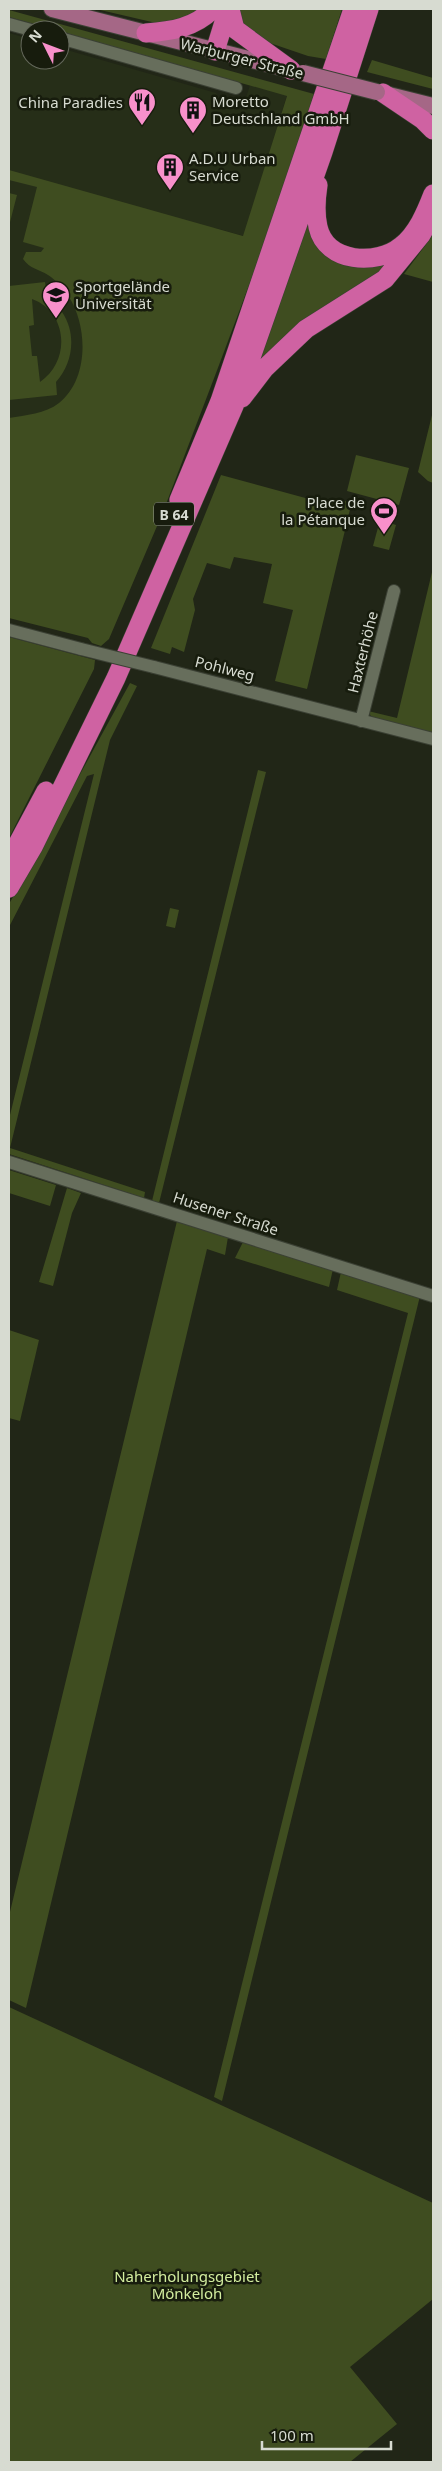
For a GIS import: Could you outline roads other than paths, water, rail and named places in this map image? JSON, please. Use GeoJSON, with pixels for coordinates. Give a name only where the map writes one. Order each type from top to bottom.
{"type":"FeatureCollection","features":[{"type":"Feature","properties":{"kind":"highway"},"geometry":{"type":"LineString","coordinates":[[146,33],[182,29],[201,20],[213,9]]}},
{"type":"Feature","properties":{"kind":"highway"},"geometry":{"type":"LineString","coordinates":[[208,49],[217,9]]}},
{"type":"Feature","properties":{"kind":"highway"},"geometry":{"type":"LineString","coordinates":[[208,49],[229,9]]}},
{"type":"Feature","properties":{"kind":"highway"},"geometry":{"type":"LineString","coordinates":[[229,9],[235,28],[297,72]]}},
{"type":"Feature","properties":{"kind":"highway","name":"B 64"},"geometry":{"type":"LineString","coordinates":[[9,860],[88,711],[161,545],[220,401],[353,9]]}},
{"type":"Feature","properties":{"kind":"highway","name":"B 64"},"geometry":{"type":"LineString","coordinates":[[9,888],[33,847],[116,678],[234,406],[323,152],[369,9]]}},
{"type":"Feature","properties":{"kind":"highway"},"geometry":{"type":"LineString","coordinates":[[380,93],[423,120],[433,130]]}},
{"type":"Feature","properties":{"kind":"highway"},"geometry":{"type":"LineString","coordinates":[[323,152],[316,197],[318,228],[325,240],[339,253],[353,258],[369,259],[401,246],[417,228],[433,194]]}},
{"type":"Feature","properties":{"kind":"highway"},"geometry":{"type":"LineString","coordinates":[[234,406],[249,392],[265,368],[306,330],[385,279],[421,236],[433,214]]}},
{"type":"Feature","properties":{"kind":"main road","name":"Warburger Straße"},"geometry":{"type":"LineString","coordinates":[[52,9],[433,106]]}},
{"type":"Feature","properties":{"kind":"street","name":"Warburger Straße"},"geometry":{"type":"LineString","coordinates":[[70,41],[236,88]]}},
{"type":"Feature","properties":{"kind":"street","name":"Haxterhöhe"},"geometry":{"type":"LineString","coordinates":[[361,721],[394,591]]}},
{"type":"Feature","properties":{"kind":"street","name":"Pohlweg"},"geometry":{"type":"LineString","coordinates":[[9,630],[433,739]]}},
{"type":"Feature","properties":{"kind":"street","name":"Husener Straße"},"geometry":{"type":"LineString","coordinates":[[9,1162],[433,1296]]}},
{"type":"Feature","properties":{"kind":"place","name":"China Paradies"},"geometry":{"type":"Point","coordinates":[142,126]}},
{"type":"Feature","properties":{"kind":"place","name":"Moretto Deutschland GmbH"},"geometry":{"type":"Point","coordinates":[193,134]}},
{"type":"Feature","properties":{"kind":"place","name":"A.D.U Urban Service"},"geometry":{"type":"Point","coordinates":[170,191]}},
{"type":"Feature","properties":{"kind":"place","name":"Sportgelände Universität"},"geometry":{"type":"Point","coordinates":[56,319]}},
{"type":"Feature","properties":{"kind":"place","name":"Place de la Pétanque"},"geometry":{"type":"Point","coordinates":[384,535]}},
{"type":"Feature","properties":{"kind":"park label","name":"Naherholungsgebiet Mönkeloh"},"geometry":{"type":"Point","coordinates":[187,2284]}}]}
